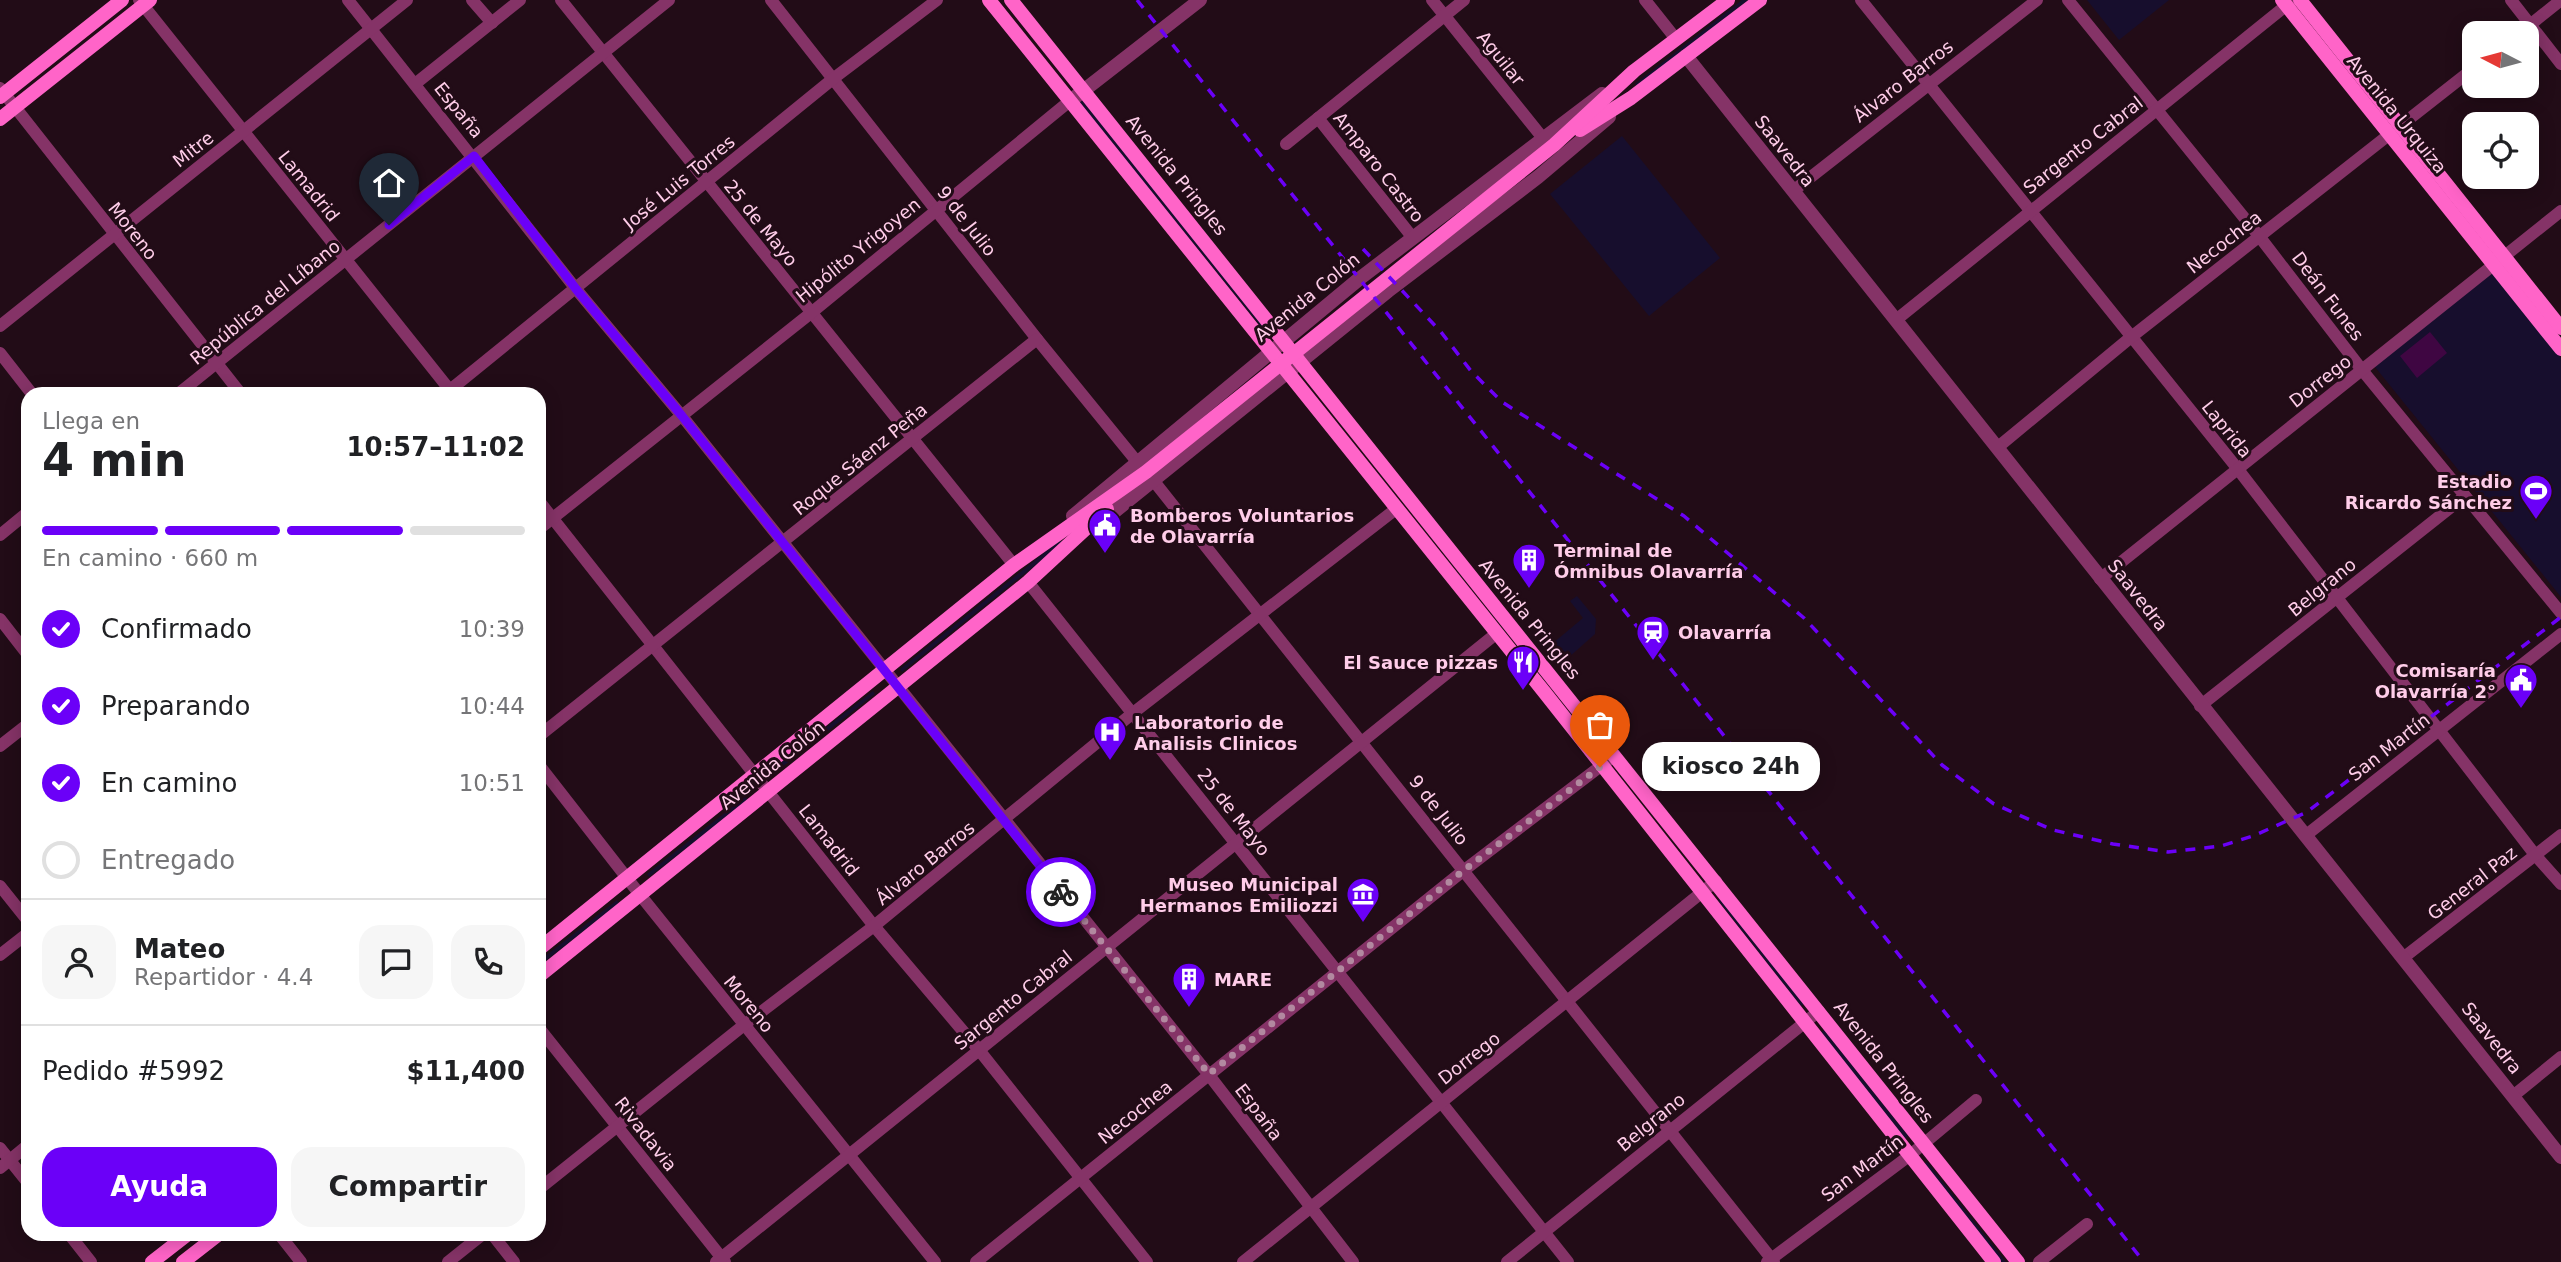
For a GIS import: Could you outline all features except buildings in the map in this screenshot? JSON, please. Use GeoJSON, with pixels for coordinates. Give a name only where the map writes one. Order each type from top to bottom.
{"type":"FeatureCollection","features":[{"type":"Feature","properties":{"kind":"main road"},"geometry":{"type":"LineString","coordinates":[[2,93],[122,0]]}},
{"type":"Feature","properties":{"kind":"main road","name":"Avenida Pringles"},"geometry":{"type":"LineString","coordinates":[[989,0],[1497,634],[1994,1262]]}},
{"type":"Feature","properties":{"kind":"main road","name":"Avenida Pringles"},"geometry":{"type":"LineString","coordinates":[[1011,0],[2018,1262]]}},
{"type":"Feature","properties":{"kind":"main road","name":"Avenida Colón"},"geometry":{"type":"LineString","coordinates":[[546,970],[1028,582],[1146,471],[1634,71],[1728,0]]}},
{"type":"Feature","properties":{"kind":"main road","name":"Avenida Colón"},"geometry":{"type":"LineString","coordinates":[[1548,141],[1632,98],[1760,0]]}},
{"type":"Feature","properties":{"kind":"main road","name":"Avenida Urquiza"},"geometry":{"type":"LineString","coordinates":[[2290,1],[2498,260],[2561,349]]}},
{"type":"Feature","properties":{"kind":"main road"},"geometry":{"type":"LineString","coordinates":[[0,119],[144,2]]}},
{"type":"Feature","properties":{"kind":"main road","name":"Avenida Urquiza"},"geometry":{"type":"LineString","coordinates":[[2498,260],[2561,328]]}},
{"type":"Feature","properties":{"kind":"main road","name":"Avenida Colón"},"geometry":{"type":"LineString","coordinates":[[546,943],[1014,565],[1146,471]]}},
{"type":"Feature","properties":{"kind":"main road"},"geometry":{"type":"LineString","coordinates":[[152,1262],[179,1241]]}},
{"type":"Feature","properties":{"kind":"main road"},"geometry":{"type":"LineString","coordinates":[[183,1262],[210,1241]]}},
{"type":"Feature","properties":{"kind":"street","name":"España"},"geometry":{"type":"LineString","coordinates":[[348,0],[474,156],[576,289],[682,416],[1004,822],[1209,1074],[1353,1262]]}},
{"type":"Feature","properties":{"kind":"street","name":"Mitre"},"geometry":{"type":"LineString","coordinates":[[0,326],[407,0]]}},
{"type":"Feature","properties":{"kind":"street"},"geometry":{"type":"LineString","coordinates":[[472,0],[492,23]]}},
{"type":"Feature","properties":{"kind":"street"},"geometry":{"type":"LineString","coordinates":[[415,84],[520,0]]}},
{"type":"Feature","properties":{"kind":"street","name":"25 de Mayo"},"geometry":{"type":"LineString","coordinates":[[561,0],[1014,565]]}},
{"type":"Feature","properties":{"kind":"street","name":"República del Líbano"},"geometry":{"type":"LineString","coordinates":[[187,387],[669,0]]}},
{"type":"Feature","properties":{"kind":"street","name":"9 de Julio"},"geometry":{"type":"LineString","coordinates":[[771,0],[1037,339],[1146,471],[1670,1128],[1771,1261]]}},
{"type":"Feature","properties":{"kind":"street","name":"José Luis Torres"},"geometry":{"type":"LineString","coordinates":[[456,387],[834,78],[937,0]]}},
{"type":"Feature","properties":{"kind":"street","name":"Hipólito Yrigoyen"},"geometry":{"type":"LineString","coordinates":[[546,523],[811,313],[1071,100],[1200,0]]}},
{"type":"Feature","properties":{"kind":"street","name":"Aguilar"},"geometry":{"type":"LineString","coordinates":[[1432,0],[1548,141]]}},
{"type":"Feature","properties":{"kind":"street"},"geometry":{"type":"LineString","coordinates":[[1286,144],[1464,0]]}},
{"type":"Feature","properties":{"kind":"street"},"geometry":{"type":"LineString","coordinates":[[1645,0],[1676,39]]}},
{"type":"Feature","properties":{"kind":"street","name":"Laprida"},"geometry":{"type":"LineString","coordinates":[[1861,0],[2236,468],[2536,856],[2561,884]]}},
{"type":"Feature","properties":{"kind":"street","name":"Álvaro Barros"},"geometry":{"type":"LineString","coordinates":[[1793,191],[2036,0]]}},
{"type":"Feature","properties":{"kind":"street","name":"Deán Funes"},"geometry":{"type":"LineString","coordinates":[[2068,0],[2259,236],[2362,370],[2561,613]]}},
{"type":"Feature","properties":{"kind":"street"},"geometry":{"type":"LineString","coordinates":[[2511,0],[2528,21]]}},
{"type":"Feature","properties":{"kind":"street"},"geometry":{"type":"LineString","coordinates":[[2535,21],[2561,0]]}},
{"type":"Feature","properties":{"kind":"street","name":"Sargento Cabral"},"geometry":{"type":"LineString","coordinates":[[1896,320],[2290,1]]}},
{"type":"Feature","properties":{"kind":"street","name":"Lamadrid"},"geometry":{"type":"LineString","coordinates":[[144,2],[444,387]]}},
{"type":"Feature","properties":{"kind":"street"},"geometry":{"type":"LineString","coordinates":[[2539,35],[2561,64]]}},
{"type":"Feature","properties":{"kind":"street","name":"Saavedra"},"geometry":{"type":"LineString","coordinates":[[1686,56],[2561,1157]]}},
{"type":"Feature","properties":{"kind":"street","name":"Necochea"},"geometry":{"type":"LineString","coordinates":[[1998,447],[2130,338],[2462,77]]}},
{"type":"Feature","properties":{"kind":"street","name":"Moreno"},"geometry":{"type":"LineString","coordinates":[[2,93],[236,387]]}},
{"type":"Feature","properties":{"kind":"street","name":"Avenida Colón"},"geometry":{"type":"LineString","coordinates":[[1146,471],[1288,372],[1397,284],[1538,177],[1632,98]]}},
{"type":"Feature","properties":{"kind":"street","name":"Amparo Castro"},"geometry":{"type":"LineString","coordinates":[[1318,118],[1413,238]]}},
{"type":"Feature","properties":{"kind":"street","name":"Avenida Colón"},"geometry":{"type":"LineString","coordinates":[[1146,471],[1271,352],[1359,279],[1548,141]]}},
{"type":"Feature","properties":{"kind":"street","name":"Dorrego"},"geometry":{"type":"LineString","coordinates":[[2101,579],[2236,468],[2561,211]]}},
{"type":"Feature","properties":{"kind":"street","name":"Roque Sáenz Peña"},"geometry":{"type":"LineString","coordinates":[[546,730],[1037,339]]}},
{"type":"Feature","properties":{"kind":"street"},"geometry":{"type":"LineString","coordinates":[[0,353],[27,387]]}},
{"type":"Feature","properties":{"kind":"street","name":"Belgrano"},"geometry":{"type":"LineString","coordinates":[[2200,706],[2465,496]]}},
{"type":"Feature","properties":{"kind":"street","name":"Álvaro Barros"},"geometry":{"type":"LineString","coordinates":[[546,1183],[1004,822],[1133,713],[1396,509]]}},
{"type":"Feature","properties":{"kind":"street","name":"Lamadrid"},"geometry":{"type":"LineString","coordinates":[[546,510],[874,926],[979,1050],[1147,1262]]}},
{"type":"Feature","properties":{"kind":"street"},"geometry":{"type":"LineString","coordinates":[[0,535],[21,518]]}},
{"type":"Feature","properties":{"kind":"street","name":"25 de Mayo"},"geometry":{"type":"LineString","coordinates":[[1028,582],[1568,1262]]}},
{"type":"Feature","properties":{"kind":"street"},"geometry":{"type":"LineString","coordinates":[[0,620],[21,646]]}},
{"type":"Feature","properties":{"kind":"street","name":"Sargento Cabral"},"geometry":{"type":"LineString","coordinates":[[721,1261],[848,1154],[1497,634]]}},
{"type":"Feature","properties":{"kind":"street","name":"San Martín"},"geometry":{"type":"LineString","coordinates":[[2305,836],[2561,634]]}},
{"type":"Feature","properties":{"kind":"street"},"geometry":{"type":"LineString","coordinates":[[0,746],[21,730]]}},
{"type":"Feature","properties":{"kind":"street","name":"Necochea"},"geometry":{"type":"LineString","coordinates":[[976,1262],[1463,871],[1614,756]]}},
{"type":"Feature","properties":{"kind":"street","name":"Moreno"},"geometry":{"type":"LineString","coordinates":[[546,774],[640,896],[935,1262]]}},
{"type":"Feature","properties":{"kind":"street","name":"General Paz"},"geometry":{"type":"LineString","coordinates":[[2403,958],[2561,835]]}},
{"type":"Feature","properties":{"kind":"street","name":"Dorrego"},"geometry":{"type":"LineString","coordinates":[[1243,1262],[1716,881]]}},
{"type":"Feature","properties":{"kind":"street"},"geometry":{"type":"LineString","coordinates":[[0,886],[21,912]]}},
{"type":"Feature","properties":{"kind":"street"},"geometry":{"type":"LineString","coordinates":[[0,955],[21,938]]}},
{"type":"Feature","properties":{"kind":"street","name":"Belgrano"},"geometry":{"type":"LineString","coordinates":[[1507,1262],[1670,1128],[1819,1012]]}},
{"type":"Feature","properties":{"kind":"street","name":"Rivadavia"},"geometry":{"type":"LineString","coordinates":[[546,1037],[721,1261]]}},
{"type":"Feature","properties":{"kind":"street"},"geometry":{"type":"LineString","coordinates":[[2513,1097],[2561,1058]]}},
{"type":"Feature","properties":{"kind":"street","name":"San Martín"},"geometry":{"type":"LineString","coordinates":[[1771,1261],[1909,1156],[1976,1100]]}},
{"type":"Feature","properties":{"kind":"street"},"geometry":{"type":"LineString","coordinates":[[0,1148],[5,1164],[21,1177]]}},
{"type":"Feature","properties":{"kind":"street"},"geometry":{"type":"LineString","coordinates":[[5,1164],[21,1151]]}},
{"type":"Feature","properties":{"kind":"street"},"geometry":{"type":"LineString","coordinates":[[2039,1262],[2087,1224]]}},
{"type":"Feature","properties":{"kind":"street"},"geometry":{"type":"LineString","coordinates":[[74,1241],[91,1262]]}},
{"type":"Feature","properties":{"kind":"street"},"geometry":{"type":"LineString","coordinates":[[284,1241],[301,1262]]}},
{"type":"Feature","properties":{"kind":"street"},"geometry":{"type":"LineString","coordinates":[[448,1262],[474,1241]]}},
{"type":"Feature","properties":{"kind":"street"},"geometry":{"type":"LineString","coordinates":[[498,1241],[514,1262]]}},
{"type":"Feature","properties":{"kind":"shaded area"},"geometry":{"type":"Polygon","coordinates":[[[1742,0],[1748,0],[1638,87],[1635,84],[1742,0]]]}},
{"type":"Feature","properties":{"kind":"shaded area"},"geometry":{"type":"Polygon","coordinates":[[[2087,0],[2169,0],[2119,40],[2087,0]]]}},
{"type":"Feature","properties":{"kind":"shaded area"},"geometry":{"type":"Polygon","coordinates":[[[1082,100],[1270,331],[1267,334],[1079,103],[1082,100]]]}},
{"type":"Feature","properties":{"kind":"shaded area"},"geometry":{"type":"Polygon","coordinates":[[[1622,136],[1720,258],[1649,316],[1550,194],[1622,136]]]}},
{"type":"Feature","properties":{"kind":"shaded area"},"geometry":{"type":"Polygon","coordinates":[[[2489,267],[2561,358],[2561,597],[2371,362],[2489,267]]]}},
{"type":"Feature","properties":{"kind":"shaded area"},"geometry":{"type":"Polygon","coordinates":[[[2430,332],[2447,353],[2417,378],[2400,356],[2430,332]]]}},
{"type":"Feature","properties":{"kind":"shaded area"},"geometry":{"type":"Polygon","coordinates":[[[1060,540],[1063,543],[902,672],[900,669],[1060,540]]]}},
{"type":"Feature","properties":{"kind":"shaded area"},"geometry":{"type":"Polygon","coordinates":[[[1577,596],[1596,619],[1595,634],[1559,666],[1546,649],[1583,618],[1570,601],[1577,596]]]}},
{"type":"Feature","properties":{"kind":"shaded area"},"geometry":{"type":"Polygon","coordinates":[[[873,691],[875,694],[777,771],[774,768],[873,691]]]}},
{"type":"Feature","properties":{"kind":"shaded area"},"geometry":{"type":"Polygon","coordinates":[[[745,797],[748,800],[649,877],[647,874],[745,797]]]}},
{"type":"Feature","properties":{"kind":"shaded area"},"geometry":{"type":"Polygon","coordinates":[[[1721,897],[1805,1003],[1801,1006],[1718,900],[1721,897]]]}},
{"type":"Feature","properties":{"kind":"shaded area"},"geometry":{"type":"Polygon","coordinates":[[[617,900],[619,903],[546,960],[546,956],[617,900]]]}},
{"type":"Feature","properties":{"kind":"shaded area"},"geometry":{"type":"Polygon","coordinates":[[[1824,1030],[1908,1136],[1905,1139],[1821,1033],[1824,1030]]]}},
{"type":"Feature","properties":{"kind":"shaded area"},"geometry":{"type":"Polygon","coordinates":[[[1927,1162],[2006,1262],[2001,1262],[1924,1164],[1927,1162]]]}},
{"type":"Feature","properties":{"kind":"railway"},"geometry":{"type":"LineString","coordinates":[[1137,0],[2144,1262]]}},
{"type":"Feature","properties":{"kind":"railway"},"geometry":{"type":"LineString","coordinates":[[1363,249],[1502,402],[1684,516],[1804,618],[1942,765],[1994,804],[2053,830],[2113,844],[2168,852],[2221,846],[2253,836],[2307,812],[2561,617]]}},
{"type":"Feature","properties":{"kind":"way so far"},"geometry":{"type":"LineString","coordinates":[[1061,892],[1209,1074],[1463,871],[1600,767]]}},
{"type":"Feature","properties":{"kind":"place","name":"Estadio Ricardo Sánchez"},"geometry":{"type":"Point","coordinates":[2536,521]}},
{"type":"Feature","properties":{"kind":"place","name":"Bomberos Voluntarios de Olavarría"},"geometry":{"type":"Point","coordinates":[1105,555]}},
{"type":"Feature","properties":{"kind":"place","name":"Terminal de Ómnibus Olavarría"},"geometry":{"type":"Point","coordinates":[1529,590]}},
{"type":"Feature","properties":{"kind":"place","name":"Olavarría"},"geometry":{"type":"Point","coordinates":[1653,662]}},
{"type":"Feature","properties":{"kind":"place","name":"El Sauce pizzas"},"geometry":{"type":"Point","coordinates":[1523,692]}},
{"type":"Feature","properties":{"kind":"place","name":"Comisaría Olavarría 2°"},"geometry":{"type":"Point","coordinates":[2521,710]}},
{"type":"Feature","properties":{"kind":"place","name":"Laboratorio de Analisis Clinicos"},"geometry":{"type":"Point","coordinates":[1110,762]}},
{"type":"Feature","properties":{"kind":"place","name":"kiosco 24h"},"geometry":{"type":"Point","coordinates":[1600,767]}},
{"type":"Feature","properties":{"kind":"place","name":"Museo Municipal Hermanos Emiliozzi"},"geometry":{"type":"Point","coordinates":[1363,924]}},
{"type":"Feature","properties":{"kind":"place","name":"MARE"},"geometry":{"type":"Point","coordinates":[1189,1009]}},
{"type":"Feature","properties":{"kind":"route"},"geometry":{"type":"LineString","coordinates":[[389,225],[474,156],[576,289],[682,416],[1061,892]]}}]}
